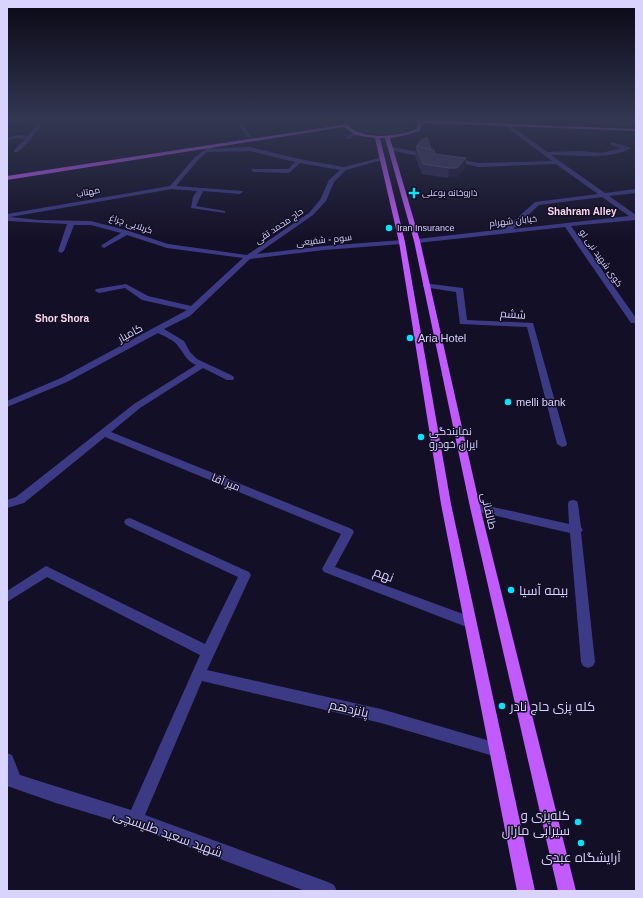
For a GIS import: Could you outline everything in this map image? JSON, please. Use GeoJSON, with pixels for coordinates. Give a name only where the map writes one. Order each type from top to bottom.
{"type":"FeatureCollection","features":[{"type":"Feature","properties":{"kind":"main road"},"geometry":{"type":"LineString","coordinates":[[7,178],[92,163],[99,160]]}},
{"type":"Feature","properties":{"kind":"main road"},"geometry":{"type":"LineString","coordinates":[[92,163],[100,164],[124,160]]}},
{"type":"Feature","properties":{"kind":"main road"},"geometry":{"type":"LineString","coordinates":[[383,160],[402,242],[446,504],[469,622],[526,891]]}},
{"type":"Feature","properties":{"kind":"main road","name":"طالقانی"},"geometry":{"type":"LineString","coordinates":[[394,160],[417,241],[475,507],[567,891]]}},
{"type":"Feature","properties":{"kind":"main road"},"geometry":{"type":"LineString","coordinates":[[402,242],[417,241]]}},
{"type":"Feature","properties":{"kind":"street"},"geometry":{"type":"LineString","coordinates":[[172,187],[195,160]]}},
{"type":"Feature","properties":{"kind":"street"},"geometry":{"type":"LineString","coordinates":[[295,160],[344,169],[376,160]]}},
{"type":"Feature","properties":{"kind":"street"},"geometry":{"type":"LineString","coordinates":[[452,160],[479,165],[556,162]]}},
{"type":"Feature","properties":{"kind":"street"},"geometry":{"type":"LineString","coordinates":[[553,160],[636,218]]}},
{"type":"Feature","properties":{"kind":"street"},"geometry":{"type":"LineString","coordinates":[[254,170],[289,171],[299,161]]}},
{"type":"Feature","properties":{"kind":"street","name":"حاج محمد تقی"},"geometry":{"type":"LineString","coordinates":[[248,257],[287,229],[312,214],[323,201],[331,181],[344,169]]}},
{"type":"Feature","properties":{"kind":"street","name":"مهتاب"},"geometry":{"type":"LineString","coordinates":[[7,216],[172,187],[240,192]]}},
{"type":"Feature","properties":{"kind":"street"},"geometry":{"type":"LineString","coordinates":[[201,189],[196,197],[193,207],[223,212]]}},
{"type":"Feature","properties":{"kind":"street"},"geometry":{"type":"LineString","coordinates":[[507,231],[537,203],[636,191]]}},
{"type":"Feature","properties":{"kind":"street","name":"خیابان شهرام"},"geometry":{"type":"LineString","coordinates":[[417,241],[636,218]]}},
{"type":"Feature","properties":{"kind":"street","name":"کربلایی چراغ"},"geometry":{"type":"LineString","coordinates":[[7,219],[32,222],[73,222],[107,226],[174,247],[248,257]]}},
{"type":"Feature","properties":{"kind":"street"},"geometry":{"type":"LineString","coordinates":[[62,251],[69,226],[73,222]]}},
{"type":"Feature","properties":{"kind":"street","name":"کوی شهید نبی لو"},"geometry":{"type":"LineString","coordinates":[[567,225],[634,321]]}},
{"type":"Feature","properties":{"kind":"street"},"geometry":{"type":"LineString","coordinates":[[104,246],[127,232]]}},
{"type":"Feature","properties":{"kind":"street","name":"سوم - شفیعی"},"geometry":{"type":"LineString","coordinates":[[248,257],[324,248],[402,242]]}},
{"type":"Feature","properties":{"kind":"street","name":"کامیار"},"geometry":{"type":"LineString","coordinates":[[7,404],[64,380],[160,330],[192,309],[248,257]]}},
{"type":"Feature","properties":{"kind":"street","name":"ششم"},"geometry":{"type":"LineString","coordinates":[[426,285],[460,290],[463,322],[530,325],[562,444]]}},
{"type":"Feature","properties":{"kind":"street"},"geometry":{"type":"LineString","coordinates":[[99,291],[126,286],[145,298],[192,309]]}},
{"type":"Feature","properties":{"kind":"street"},"geometry":{"type":"LineString","coordinates":[[160,330],[181,343],[186,353],[194,361],[230,378]]}},
{"type":"Feature","properties":{"kind":"street"},"geometry":{"type":"LineString","coordinates":[[7,504],[20,500],[137,406],[202,365]]}},
{"type":"Feature","properties":{"kind":"street","name":"میر آقا"},"geometry":{"type":"LineString","coordinates":[[104,433],[348,532]]}},
{"type":"Feature","properties":{"kind":"street"},"geometry":{"type":"LineString","coordinates":[[573,504],[577,530],[588,662]]}},
{"type":"Feature","properties":{"kind":"street"},"geometry":{"type":"LineString","coordinates":[[475,507],[577,530]]}},
{"type":"Feature","properties":{"kind":"street"},"geometry":{"type":"LineString","coordinates":[[130,522],[245,575],[208,652],[135,819]]}},
{"type":"Feature","properties":{"kind":"street","name":"نهم"},"geometry":{"type":"LineString","coordinates":[[348,532],[328,569],[469,622]]}},
{"type":"Feature","properties":{"kind":"street"},"geometry":{"type":"LineString","coordinates":[[7,597],[46,571],[208,652]]}},
{"type":"Feature","properties":{"kind":"street","name":"پانزدهم"},"geometry":{"type":"LineString","coordinates":[[199,674],[381,716],[497,750]]}},
{"type":"Feature","properties":{"kind":"street"},"geometry":{"type":"LineString","coordinates":[[7,760],[11,780]]}},
{"type":"Feature","properties":{"kind":"street","name":"شهید سعید طلیسچی"},"geometry":{"type":"LineString","coordinates":[[11,780],[135,819],[328,891]]}},
{"type":"Feature","properties":{"kind":"building"},"geometry":{"type":"Polygon","coordinates":[[[421,160],[464,160],[457,168],[423,164],[421,160]]]}},
{"type":"Feature","properties":{"kind":"place","name":"ذاروخانه بوعلی"},"geometry":{"type":"Point","coordinates":[414,193]}},
{"type":"Feature","properties":{"kind":"place","name":"Iran Insurance"},"geometry":{"type":"Point","coordinates":[389,228]}},
{"type":"Feature","properties":{"kind":"place","name":"Aria Hotel"},"geometry":{"type":"Point","coordinates":[410,338]}},
{"type":"Feature","properties":{"kind":"place","name":"melli bank"},"geometry":{"type":"Point","coordinates":[508,402]}},
{"type":"Feature","properties":{"kind":"place","name":"نمایندگی ایران خودرو"},"geometry":{"type":"Point","coordinates":[421,437]}},
{"type":"Feature","properties":{"kind":"place","name":"بیمه آسیا"},"geometry":{"type":"Point","coordinates":[511,590]}},
{"type":"Feature","properties":{"kind":"place","name":"کله پزى حاج نادر"},"geometry":{"type":"Point","coordinates":[502,706]}},
{"type":"Feature","properties":{"kind":"place","name":"کله‌پزی و سیرابی مارال"},"geometry":{"type":"Point","coordinates":[578,822]}},
{"type":"Feature","properties":{"kind":"place","name":"آرایشگاه عبدی"},"geometry":{"type":"Point","coordinates":[581,843]}},
{"type":"Feature","properties":{"kind":"district","name":"Shahram Alley"},"geometry":{"type":"Point","coordinates":[582,211]}},
{"type":"Feature","properties":{"kind":"district","name":"Shor Shora"},"geometry":{"type":"Point","coordinates":[62,318]}}]}
